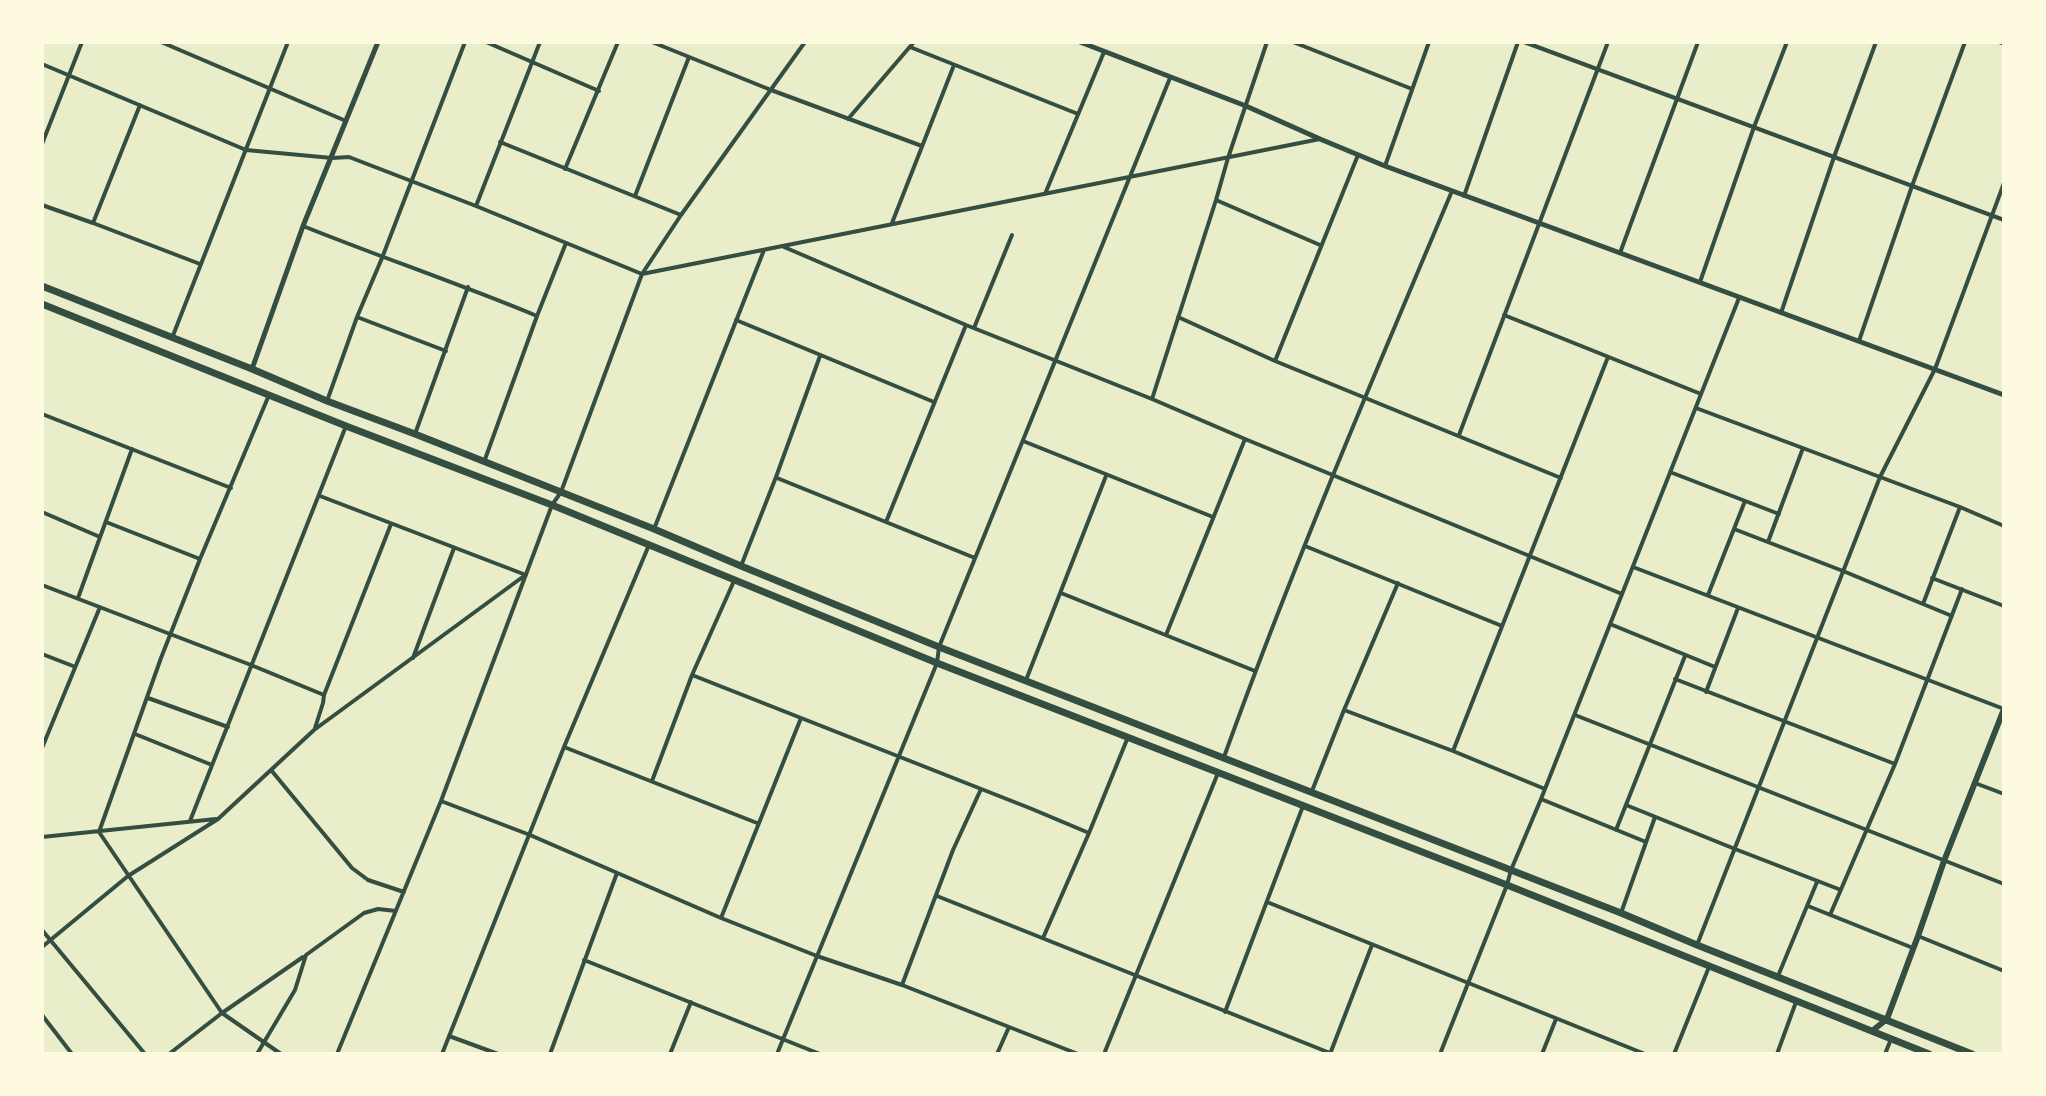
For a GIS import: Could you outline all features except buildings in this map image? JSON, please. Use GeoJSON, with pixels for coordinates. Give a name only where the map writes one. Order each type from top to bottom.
{"type":"FeatureCollection","features":[{"type":"Feature","properties":{"kind":"main road"},"geometry":{"type":"LineString","coordinates":[[42,286],[654,529],[939,647],[1621,913],[1972,1054]]}},
{"type":"Feature","properties":{"kind":"main road"},"geometry":{"type":"LineString","coordinates":[[42,304],[552,505],[937,663],[1507,885],[1929,1054]]}},
{"type":"Feature","properties":{"kind":"main road"},"geometry":{"type":"LineString","coordinates":[[1872,1031],[1887,1019],[1944,861],[2004,709]]}},
{"type":"Feature","properties":{"kind":"street"},"geometry":{"type":"LineString","coordinates":[[42,144],[82,42]]}},
{"type":"Feature","properties":{"kind":"street"},"geometry":{"type":"LineString","coordinates":[[161,42],[346,121]]}},
{"type":"Feature","properties":{"kind":"street"},"geometry":{"type":"LineString","coordinates":[[172,338],[288,42]]}},
{"type":"Feature","properties":{"kind":"street"},"geometry":{"type":"LineString","coordinates":[[252,369],[303,226],[378,42]]}},
{"type":"Feature","properties":{"kind":"street"},"geometry":{"type":"LineString","coordinates":[[327,401],[465,42]]}},
{"type":"Feature","properties":{"kind":"street"},"geometry":{"type":"LineString","coordinates":[[486,42],[599,91]]}},
{"type":"Feature","properties":{"kind":"street"},"geometry":{"type":"LineString","coordinates":[[476,206],[540,42]]}},
{"type":"Feature","properties":{"kind":"street"},"geometry":{"type":"LineString","coordinates":[[565,169],[618,42]]}},
{"type":"Feature","properties":{"kind":"street"},"geometry":{"type":"LineString","coordinates":[[652,42],[922,146]]}},
{"type":"Feature","properties":{"kind":"street"},"geometry":{"type":"LineString","coordinates":[[337,1054],[441,801],[642,274],[805,42]]}},
{"type":"Feature","properties":{"kind":"street"},"geometry":{"type":"LineString","coordinates":[[1080,42],[1246,106],[1385,166],[2004,395]]}},
{"type":"Feature","properties":{"kind":"street"},"geometry":{"type":"LineString","coordinates":[[1152,399],[1267,42]]}},
{"type":"Feature","properties":{"kind":"street"},"geometry":{"type":"LineString","coordinates":[[1293,42],[1412,89]]}},
{"type":"Feature","properties":{"kind":"street"},"geometry":{"type":"LineString","coordinates":[[1385,166],[1429,42]]}},
{"type":"Feature","properties":{"kind":"street"},"geometry":{"type":"LineString","coordinates":[[1464,196],[1521,42],[2004,220]]}},
{"type":"Feature","properties":{"kind":"street"},"geometry":{"type":"LineString","coordinates":[[1459,435],[1608,42]]}},
{"type":"Feature","properties":{"kind":"street"},"geometry":{"type":"LineString","coordinates":[[1620,253],[1698,42]]}},
{"type":"Feature","properties":{"kind":"street"},"geometry":{"type":"LineString","coordinates":[[1700,282],[1787,42]]}},
{"type":"Feature","properties":{"kind":"street"},"geometry":{"type":"LineString","coordinates":[[1781,313],[1876,42]]}},
{"type":"Feature","properties":{"kind":"street"},"geometry":{"type":"LineString","coordinates":[[1859,341],[1965,42]]}},
{"type":"Feature","properties":{"kind":"street"},"geometry":{"type":"LineString","coordinates":[[848,119],[912,45],[1078,114]]}},
{"type":"Feature","properties":{"kind":"street"},"geometry":{"type":"LineString","coordinates":[[1045,194],[1104,52]]}},
{"type":"Feature","properties":{"kind":"street"},"geometry":{"type":"LineString","coordinates":[[635,196],[689,57]]}},
{"type":"Feature","properties":{"kind":"street"},"geometry":{"type":"LineString","coordinates":[[42,64],[246,150],[349,157],[642,274],[1320,139]]}},
{"type":"Feature","properties":{"kind":"street"},"geometry":{"type":"LineString","coordinates":[[891,224],[954,65]]}},
{"type":"Feature","properties":{"kind":"street"},"geometry":{"type":"LineString","coordinates":[[777,1054],[1170,78]]}},
{"type":"Feature","properties":{"kind":"street"},"geometry":{"type":"LineString","coordinates":[[93,223],[140,105]]}},
{"type":"Feature","properties":{"kind":"street"},"geometry":{"type":"LineString","coordinates":[[500,142],[681,215]]}},
{"type":"Feature","properties":{"kind":"street"},"geometry":{"type":"LineString","coordinates":[[1275,361],[1358,155]]}},
{"type":"Feature","properties":{"kind":"street"},"geometry":{"type":"LineString","coordinates":[[1697,945],[1880,477],[1935,369],[2004,183]]}},
{"type":"Feature","properties":{"kind":"street"},"geometry":{"type":"LineString","coordinates":[[1224,757],[1364,398],[1452,191]]}},
{"type":"Feature","properties":{"kind":"street"},"geometry":{"type":"LineString","coordinates":[[1216,200],[1320,245]]}},
{"type":"Feature","properties":{"kind":"street"},"geometry":{"type":"LineString","coordinates":[[42,205],[201,264]]}},
{"type":"Feature","properties":{"kind":"street"},"geometry":{"type":"LineString","coordinates":[[303,226],[537,316]]}},
{"type":"Feature","properties":{"kind":"street"},"geometry":{"type":"LineString","coordinates":[[974,328],[1012,235]]}},
{"type":"Feature","properties":{"kind":"street"},"geometry":{"type":"LineString","coordinates":[[484,462],[566,243]]}},
{"type":"Feature","properties":{"kind":"street"},"geometry":{"type":"LineString","coordinates":[[782,246],[966,325],[1622,594]]}},
{"type":"Feature","properties":{"kind":"street"},"geometry":{"type":"LineString","coordinates":[[654,529],[764,250]]}},
{"type":"Feature","properties":{"kind":"street"},"geometry":{"type":"LineString","coordinates":[[415,434],[468,287]]}},
{"type":"Feature","properties":{"kind":"street"},"geometry":{"type":"LineString","coordinates":[[1440,1054],[1739,298]]}},
{"type":"Feature","properties":{"kind":"street"},"geometry":{"type":"LineString","coordinates":[[1504,315],[1701,394]]}},
{"type":"Feature","properties":{"kind":"street"},"geometry":{"type":"LineString","coordinates":[[357,317],[446,351]]}},
{"type":"Feature","properties":{"kind":"street"},"geometry":{"type":"LineString","coordinates":[[1178,317],[1275,361],[1561,478]]}},
{"type":"Feature","properties":{"kind":"street"},"geometry":{"type":"LineString","coordinates":[[736,320],[934,402]]}},
{"type":"Feature","properties":{"kind":"street"},"geometry":{"type":"LineString","coordinates":[[886,522],[966,325]]}},
{"type":"Feature","properties":{"kind":"street"},"geometry":{"type":"LineString","coordinates":[[741,566],[820,356]]}},
{"type":"Feature","properties":{"kind":"street"},"geometry":{"type":"LineString","coordinates":[[1453,751],[1608,357]]}},
{"type":"Feature","properties":{"kind":"street"},"geometry":{"type":"LineString","coordinates":[[99,832],[200,559],[269,395]]}},
{"type":"Feature","properties":{"kind":"street"},"geometry":{"type":"LineString","coordinates":[[1696,408],[2004,526]]}},
{"type":"Feature","properties":{"kind":"street"},"geometry":{"type":"LineString","coordinates":[[42,414],[231,488]]}},
{"type":"Feature","properties":{"kind":"street"},"geometry":{"type":"LineString","coordinates":[[190,821],[346,426]]}},
{"type":"Feature","properties":{"kind":"street"},"geometry":{"type":"LineString","coordinates":[[1166,635],[1245,439]]}},
{"type":"Feature","properties":{"kind":"street"},"geometry":{"type":"LineString","coordinates":[[1023,441],[1213,517]]}},
{"type":"Feature","properties":{"kind":"street"},"geometry":{"type":"LineString","coordinates":[[1768,542],[1803,448]]}},
{"type":"Feature","properties":{"kind":"street"},"geometry":{"type":"LineString","coordinates":[[78,598],[132,449]]}},
{"type":"Feature","properties":{"kind":"street"},"geometry":{"type":"LineString","coordinates":[[1670,472],[1779,514]]}},
{"type":"Feature","properties":{"kind":"street"},"geometry":{"type":"LineString","coordinates":[[1026,680],[1106,476]]}},
{"type":"Feature","properties":{"kind":"street"},"geometry":{"type":"LineString","coordinates":[[776,477],[975,558]]}},
{"type":"Feature","properties":{"kind":"street"},"geometry":{"type":"LineString","coordinates":[[320,496],[526,575]]}},
{"type":"Feature","properties":{"kind":"street"},"geometry":{"type":"LineString","coordinates":[[1707,596],[1745,501]]}},
{"type":"Feature","properties":{"kind":"street"},"geometry":{"type":"LineString","coordinates":[[1923,604],[1960,507]]}},
{"type":"Feature","properties":{"kind":"street"},"geometry":{"type":"LineString","coordinates":[[42,512],[100,537]]}},
{"type":"Feature","properties":{"kind":"street"},"geometry":{"type":"LineString","coordinates":[[106,522],[200,559]]}},
{"type":"Feature","properties":{"kind":"street"},"geometry":{"type":"LineString","coordinates":[[314,730],[324,695],[391,524]]}},
{"type":"Feature","properties":{"kind":"street"},"geometry":{"type":"LineString","coordinates":[[1734,529],[1952,616]]}},
{"type":"Feature","properties":{"kind":"street"},"geometry":{"type":"LineString","coordinates":[[442,1054],[564,747],[649,545]]}},
{"type":"Feature","properties":{"kind":"street"},"geometry":{"type":"LineString","coordinates":[[1305,546],[1502,626]]}},
{"type":"Feature","properties":{"kind":"street"},"geometry":{"type":"LineString","coordinates":[[413,658],[454,548]]}},
{"type":"Feature","properties":{"kind":"street"},"geometry":{"type":"LineString","coordinates":[[1633,567],[2004,709]]}},
{"type":"Feature","properties":{"kind":"street"},"geometry":{"type":"LineString","coordinates":[[42,947],[128,876],[218,819],[314,730],[526,575]]}},
{"type":"Feature","properties":{"kind":"street"},"geometry":{"type":"LineString","coordinates":[[1932,578],[2004,606]]}},
{"type":"Feature","properties":{"kind":"street"},"geometry":{"type":"LineString","coordinates":[[652,781],[692,675],[735,579]]}},
{"type":"Feature","properties":{"kind":"street"},"geometry":{"type":"LineString","coordinates":[[1311,792],[1398,583]]}},
{"type":"Feature","properties":{"kind":"street"},"geometry":{"type":"LineString","coordinates":[[42,585],[324,695]]}},
{"type":"Feature","properties":{"kind":"street"},"geometry":{"type":"LineString","coordinates":[[1830,915],[1895,764],[1962,589]]}},
{"type":"Feature","properties":{"kind":"street"},"geometry":{"type":"LineString","coordinates":[[1060,592],[1255,671]]}},
{"type":"Feature","properties":{"kind":"street"},"geometry":{"type":"LineString","coordinates":[[42,748],[100,607]]}},
{"type":"Feature","properties":{"kind":"street"},"geometry":{"type":"LineString","coordinates":[[1706,692],[1738,607]]}},
{"type":"Feature","properties":{"kind":"street"},"geometry":{"type":"LineString","coordinates":[[1610,624],[1715,667]]}},
{"type":"Feature","properties":{"kind":"street"},"geometry":{"type":"LineString","coordinates":[[42,654],[74,667]]}},
{"type":"Feature","properties":{"kind":"street"},"geometry":{"type":"LineString","coordinates":[[1616,830],[1685,656]]}},
{"type":"Feature","properties":{"kind":"street"},"geometry":{"type":"LineString","coordinates":[[692,675],[1089,833]]}},
{"type":"Feature","properties":{"kind":"street"},"geometry":{"type":"LineString","coordinates":[[1675,679],[1895,764]]}},
{"type":"Feature","properties":{"kind":"street"},"geometry":{"type":"LineString","coordinates":[[148,698],[228,727]]}},
{"type":"Feature","properties":{"kind":"street"},"geometry":{"type":"LineString","coordinates":[[1344,710],[1545,789]]}},
{"type":"Feature","properties":{"kind":"street"},"geometry":{"type":"LineString","coordinates":[[1575,715],[2004,884]]}},
{"type":"Feature","properties":{"kind":"street"},"geometry":{"type":"LineString","coordinates":[[721,918],[801,718]]}},
{"type":"Feature","properties":{"kind":"street"},"geometry":{"type":"LineString","coordinates":[[135,734],[212,765]]}},
{"type":"Feature","properties":{"kind":"street"},"geometry":{"type":"LineString","coordinates":[[1043,938],[1128,737]]}},
{"type":"Feature","properties":{"kind":"street"},"geometry":{"type":"LineString","coordinates":[[564,747],[757,823]]}},
{"type":"Feature","properties":{"kind":"street"},"geometry":{"type":"LineString","coordinates":[[271,770],[352,868],[368,880],[404,892]]}},
{"type":"Feature","properties":{"kind":"street"},"geometry":{"type":"LineString","coordinates":[[1104,1054],[1218,773]]}},
{"type":"Feature","properties":{"kind":"street"},"geometry":{"type":"LineString","coordinates":[[1975,783],[2004,794]]}},
{"type":"Feature","properties":{"kind":"street"},"geometry":{"type":"LineString","coordinates":[[902,985],[953,850],[981,789]]}},
{"type":"Feature","properties":{"kind":"street"},"geometry":{"type":"LineString","coordinates":[[1541,799],[1646,842]]}},
{"type":"Feature","properties":{"kind":"street"},"geometry":{"type":"LineString","coordinates":[[441,801],[530,835],[721,918],[1078,1054]]}},
{"type":"Feature","properties":{"kind":"street"},"geometry":{"type":"LineString","coordinates":[[1626,805],[1841,890]]}},
{"type":"Feature","properties":{"kind":"street"},"geometry":{"type":"LineString","coordinates":[[1225,1012],[1303,806]]}},
{"type":"Feature","properties":{"kind":"street"},"geometry":{"type":"LineString","coordinates":[[1621,913],[1655,817]]}},
{"type":"Feature","properties":{"kind":"street"},"geometry":{"type":"LineString","coordinates":[[42,837],[218,819]]}},
{"type":"Feature","properties":{"kind":"street"},"geometry":{"type":"LineString","coordinates":[[99,832],[222,1013],[281,1054]]}},
{"type":"Feature","properties":{"kind":"street"},"geometry":{"type":"LineString","coordinates":[[550,1054],[617,873]]}},
{"type":"Feature","properties":{"kind":"street"},"geometry":{"type":"LineString","coordinates":[[1778,976],[1817,882]]}},
{"type":"Feature","properties":{"kind":"street"},"geometry":{"type":"LineString","coordinates":[[937,896],[1330,1054],[1372,945]]}},
{"type":"Feature","properties":{"kind":"street"},"geometry":{"type":"LineString","coordinates":[[1267,902],[1645,1054]]}},
{"type":"Feature","properties":{"kind":"street"},"geometry":{"type":"LineString","coordinates":[[1808,906],[1913,949]]}},
{"type":"Feature","properties":{"kind":"street"},"geometry":{"type":"LineString","coordinates":[[169,1054],[364,913],[378,909],[396,911]]}},
{"type":"Feature","properties":{"kind":"street"},"geometry":{"type":"LineString","coordinates":[[42,930],[145,1054]]}},
{"type":"Feature","properties":{"kind":"street"},"geometry":{"type":"LineString","coordinates":[[1918,936],[2004,971]]}},
{"type":"Feature","properties":{"kind":"street"},"geometry":{"type":"LineString","coordinates":[[257,1054],[295,990],[306,955]]}},
{"type":"Feature","properties":{"kind":"street"},"geometry":{"type":"LineString","coordinates":[[584,960],[820,1054]]}},
{"type":"Feature","properties":{"kind":"street"},"geometry":{"type":"LineString","coordinates":[[1674,1054],[1709,967]]}},
{"type":"Feature","properties":{"kind":"street"},"geometry":{"type":"LineString","coordinates":[[670,1054],[691,1002]]}},
{"type":"Feature","properties":{"kind":"street"},"geometry":{"type":"LineString","coordinates":[[1777,1054],[1796,1002]]}},
{"type":"Feature","properties":{"kind":"street"},"geometry":{"type":"LineString","coordinates":[[42,1015],[72,1054]]}},
{"type":"Feature","properties":{"kind":"street"},"geometry":{"type":"LineString","coordinates":[[1542,1054],[1556,1018]]}},
{"type":"Feature","properties":{"kind":"street"},"geometry":{"type":"LineString","coordinates":[[997,1054],[1009,1027]]}},
{"type":"Feature","properties":{"kind":"street"},"geometry":{"type":"LineString","coordinates":[[449,1036],[498,1054]]}},
{"type":"Feature","properties":{"kind":"street"},"geometry":{"type":"LineString","coordinates":[[1885,1054],[1891,1039]]}}]}
